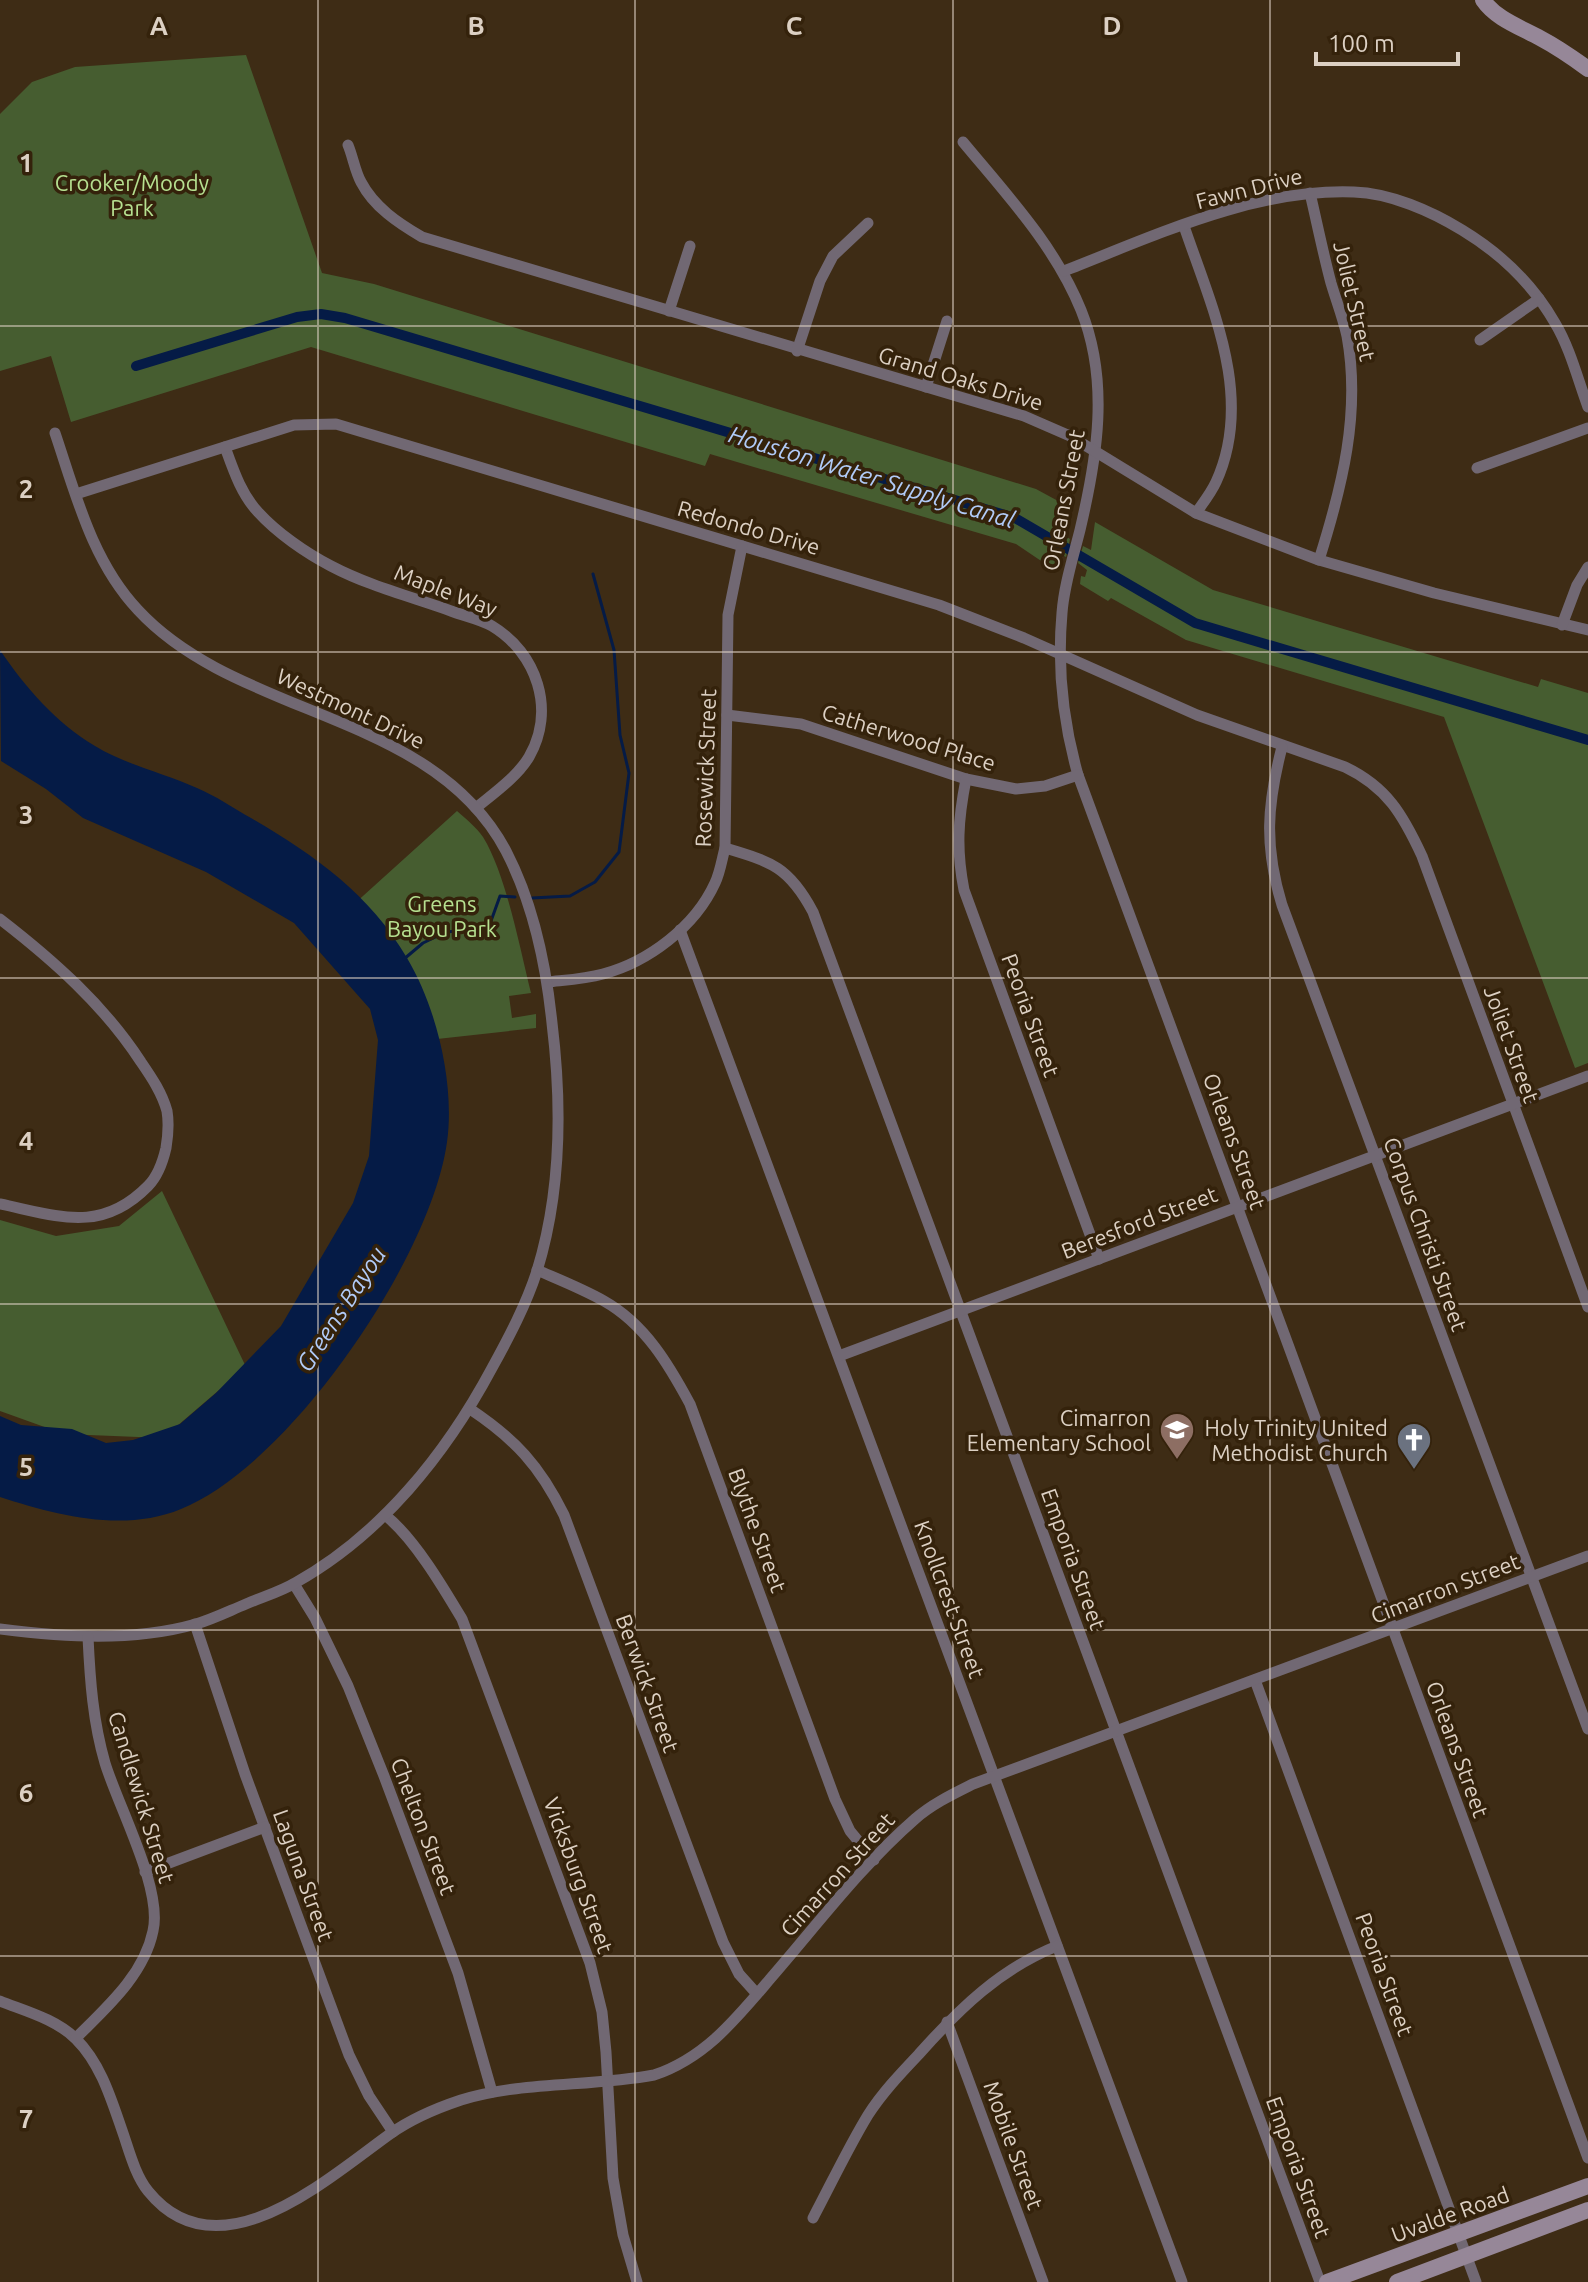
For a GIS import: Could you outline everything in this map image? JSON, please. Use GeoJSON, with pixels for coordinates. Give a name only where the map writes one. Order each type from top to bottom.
{"type":"FeatureCollection","features":[{"type":"Feature","properties":{"kind":"main road"},"geometry":{"type":"LineString","coordinates":[[1483,0],[1501,18],[1588,69]]}},
{"type":"Feature","properties":{"kind":"main road","name":"Uvalde Road"},"geometry":{"type":"LineString","coordinates":[[1327,2282],[1588,2186]]}},
{"type":"Feature","properties":{"kind":"main road","name":"Uvalde Road"},"geometry":{"type":"LineString","coordinates":[[1397,2282],[1588,2210]]}},
{"type":"Feature","properties":{"kind":"street","name":"Orleans Street"},"geometry":{"type":"LineString","coordinates":[[963,142],[1038,233],[1064,271],[1092,345],[1099,416],[1096,453],[1062,612],[1060,655],[1067,736],[1078,775],[1588,2158]]}},
{"type":"Feature","properties":{"kind":"street","name":"Grand Oaks Drive"},"geometry":{"type":"LineString","coordinates":[[348,145],[361,181],[376,202],[395,221],[422,237],[1046,424],[1196,513],[1319,560],[1434,593],[1588,630]]}},
{"type":"Feature","properties":{"kind":"street","name":"Fawn Drive"},"geometry":{"type":"LineString","coordinates":[[1064,271],[1264,200],[1310,193],[1357,192],[1409,204],[1447,221],[1492,248],[1522,278],[1556,324],[1588,407]]}},
{"type":"Feature","properties":{"kind":"street","name":"Joliet Street"},"geometry":{"type":"LineString","coordinates":[[1310,193],[1346,336],[1351,376],[1351,420],[1346,458],[1338,501],[1319,560]]}},
{"type":"Feature","properties":{"kind":"street"},"geometry":{"type":"LineString","coordinates":[[797,351],[820,281],[833,256],[868,223]]}},
{"type":"Feature","properties":{"kind":"street"},"geometry":{"type":"LineString","coordinates":[[1184,226],[1222,338],[1230,373],[1231,422],[1224,460],[1216,483],[1196,513]]}},
{"type":"Feature","properties":{"kind":"street"},"geometry":{"type":"LineString","coordinates":[[669,311],[690,246]]}},
{"type":"Feature","properties":{"kind":"street"},"geometry":{"type":"LineString","coordinates":[[1480,340],[1539,299]]}},
{"type":"Feature","properties":{"kind":"street"},"geometry":{"type":"LineString","coordinates":[[926,387],[947,321]]}},
{"type":"Feature","properties":{"kind":"street","name":"Redondo Drive"},"geometry":{"type":"LineString","coordinates":[[76,494],[294,425],[336,424],[939,605],[1197,715],[1345,767],[1365,777],[1389,799]]}},
{"type":"Feature","properties":{"kind":"street"},"geometry":{"type":"LineString","coordinates":[[1477,468],[1588,428]]}},
{"type":"Feature","properties":{"kind":"street","name":"Westmont Drive"},"geometry":{"type":"LineString","coordinates":[[0,1629],[88,1637],[195,1624],[294,1584],[342,1551],[385,1515],[442,1451],[470,1409],[520,1315],[537,1270],[558,1155],[559,1104],[548,982],[522,886],[504,847],[476,808],[442,776],[409,755],[198,659],[165,637],[135,607],[109,572],[87,530],[55,433]]}},
{"type":"Feature","properties":{"kind":"street","name":"Maple Way"},"geometry":{"type":"LineString","coordinates":[[225,447],[237,480],[257,511],[295,542],[331,566],[490,625],[517,645],[537,676],[542,700],[540,730],[528,759],[476,808]]}},
{"type":"Feature","properties":{"kind":"street","name":"Rosewick Street"},"geometry":{"type":"LineString","coordinates":[[548,982],[601,975],[634,963],[680,930],[715,884],[725,848],[728,615],[742,546]]}},
{"type":"Feature","properties":{"kind":"street"},"geometry":{"type":"LineString","coordinates":[[1562,625],[1577,585],[1588,567]]}},
{"type":"Feature","properties":{"kind":"street","name":"Catherwood Place"},"geometry":{"type":"LineString","coordinates":[[727,715],[801,724],[966,779],[1016,789],[1045,786],[1078,775]]}},
{"type":"Feature","properties":{"kind":"street","name":"Corpus Christi Street"},"geometry":{"type":"LineString","coordinates":[[1282,747],[1271,788],[1268,832],[1272,871],[1588,1729]]}},
{"type":"Feature","properties":{"kind":"street","name":"Peoria Street"},"geometry":{"type":"LineString","coordinates":[[966,779],[957,822],[958,858],[964,890],[1099,1259]]}},
{"type":"Feature","properties":{"kind":"street","name":"Joliet Street"},"geometry":{"type":"LineString","coordinates":[[1389,799],[1406,823],[1422,856],[1588,1307]]}},
{"type":"Feature","properties":{"kind":"street","name":"Emporia Street"},"geometry":{"type":"LineString","coordinates":[[725,848],[763,859],[783,870],[802,892],[813,912],[1320,2282]]}},
{"type":"Feature","properties":{"kind":"street"},"geometry":{"type":"LineString","coordinates":[[0,919],[52,960],[100,1008],[135,1052],[158,1088],[167,1112],[168,1133],[164,1160],[152,1182],[128,1205],[98,1217],[65,1217],[0,1204]]}},
{"type":"Feature","properties":{"kind":"street","name":"Knollcrest Street"},"geometry":{"type":"LineString","coordinates":[[680,930],[1182,2282]]}},
{"type":"Feature","properties":{"kind":"street","name":"Beresford Street"},"geometry":{"type":"LineString","coordinates":[[839,1356],[1588,1076]]}},
{"type":"Feature","properties":{"kind":"street","name":"Blythe Street"},"geometry":{"type":"LineString","coordinates":[[537,1270],[607,1302],[645,1335],[667,1361],[690,1404],[835,1799],[850,1831],[874,1860]]}},
{"type":"Feature","properties":{"kind":"street","name":"Berwick Street"},"geometry":{"type":"LineString","coordinates":[[470,1409],[502,1430],[529,1457],[549,1484],[564,1515],[723,1942],[739,1974],[757,1994]]}},
{"type":"Feature","properties":{"kind":"street","name":"Vicksburg Street"},"geometry":{"type":"LineString","coordinates":[[385,1515],[395,1523],[440,1582],[462,1619],[590,1963],[602,2012],[613,2178],[623,2235],[637,2282]]}},
{"type":"Feature","properties":{"kind":"street","name":"Cimarron Street"},"geometry":{"type":"LineString","coordinates":[[76,2038],[112,2097],[133,2161],[146,2189],[165,2210],[187,2221],[222,2226],[259,2218],[339,2174],[393,2132],[432,2111],[492,2092],[654,2075],[696,2056],[729,2026],[874,1860],[916,1817],[944,1798],[1588,1556]]}},
{"type":"Feature","properties":{"kind":"street","name":"Chelton Street"},"geometry":{"type":"LineString","coordinates":[[294,1584],[315,1618],[348,1686],[384,1776],[458,1973],[492,2092]]}},
{"type":"Feature","properties":{"kind":"street","name":"Laguna Street"},"geometry":{"type":"LineString","coordinates":[[195,1624],[349,2055],[369,2096],[393,2132]]}},
{"type":"Feature","properties":{"kind":"street","name":"Candlewick Street"},"geometry":{"type":"LineString","coordinates":[[76,2038],[113,1999],[145,1956],[154,1930],[154,1904],[145,1872],[105,1763],[90,1694],[88,1637]]}},
{"type":"Feature","properties":{"kind":"street","name":"Peoria Street"},"geometry":{"type":"LineString","coordinates":[[1255,1680],[1476,2282]]}},
{"type":"Feature","properties":{"kind":"street"},"geometry":{"type":"LineString","coordinates":[[145,1872],[265,1827]]}},
{"type":"Feature","properties":{"kind":"street"},"geometry":{"type":"LineString","coordinates":[[813,2218],[869,2114],[891,2084],[947,2022],[999,1976],[1031,1956],[1057,1946]]}},
{"type":"Feature","properties":{"kind":"street"},"geometry":{"type":"LineString","coordinates":[[0,2001],[40,2016],[76,2038]]}},
{"type":"Feature","properties":{"kind":"street","name":"Mobile Street"},"geometry":{"type":"LineString","coordinates":[[947,2022],[1043,2282]]}},
{"type":"Feature","properties":{"kind":"green space","name":"Crooker/Moody Park"},"geometry":{"type":"Polygon","coordinates":[[[246,55],[322,273],[374,284],[1036,489],[1071,508],[1067,527],[1062,524],[1057,531],[1070,539],[1066,557],[1056,552],[1052,558],[1058,561],[1056,571],[1016,544],[710,454],[705,466],[311,347],[71,422],[51,356],[0,371],[0,114],[32,82],[75,67],[246,55]]]}},
{"type":"Feature","properties":{"kind":"green space"},"geometry":{"type":"Polygon","coordinates":[[[1095,522],[1213,590],[1538,687],[1541,679],[1588,693],[1588,1063],[1575,1068],[1444,717],[1186,640],[1111,598],[1108,601],[1080,584],[1081,576],[1085,577],[1087,570],[1078,563],[1083,546],[1091,550],[1095,522]]]}},
{"type":"Feature","properties":{"kind":"green space","name":"Greens Bayou Park"},"geometry":{"type":"Polygon","coordinates":[[[457,811],[483,837],[499,871],[512,912],[531,993],[509,996],[512,1018],[536,1014],[536,1028],[428,1040],[353,905],[457,811]]]}},
{"type":"Feature","properties":{"kind":"green space"},"geometry":{"type":"Polygon","coordinates":[[[162,1191],[246,1367],[163,1438],[64,1434],[0,1411],[0,1220],[56,1236],[119,1226],[162,1191]]]}},
{"type":"Feature","properties":{"kind":"water","name":"Greens Bayou"},"geometry":{"type":"Polygon","coordinates":[[[0,650],[42,703],[81,737],[119,758],[218,798],[297,846],[358,895],[392,935],[418,978],[435,1023],[446,1072],[447,1142],[435,1189],[414,1242],[385,1297],[349,1352],[309,1404],[266,1449],[223,1485],[181,1509],[136,1520],[90,1519],[0,1497],[0,1416],[21,1425],[72,1429],[106,1443],[133,1440],[180,1424],[216,1393],[281,1326],[353,1203],[369,1156],[378,1040],[370,1009],[294,923],[206,872],[83,818],[46,789],[1,761],[0,650]]]}},
{"type":"Feature","properties":{"kind":"waterway","name":"Houston Water Supply Canal"},"geometry":{"type":"LineString","coordinates":[[136,366],[297,317],[321,314],[345,318],[1015,518],[1195,623],[1588,740]]}},
{"type":"Feature","properties":{"kind":"waterway"},"geometry":{"type":"LineString","coordinates":[[532,898],[570,896],[595,882],[619,852],[629,773],[620,735],[614,650],[593,574]]}},
{"type":"Feature","properties":{"kind":"waterway"},"geometry":{"type":"LineString","coordinates":[[404,959],[423,943],[446,932],[480,929],[491,921],[500,896],[515,897]]}},
{"type":"Feature","properties":{"kind":"place","name":"Cimarron Elementary School"},"geometry":{"type":"Point","coordinates":[1177,1461]}},
{"type":"Feature","properties":{"kind":"place","name":"Holy Trinity United Methodist Church"},"geometry":{"type":"Point","coordinates":[1414,1471]}}]}
